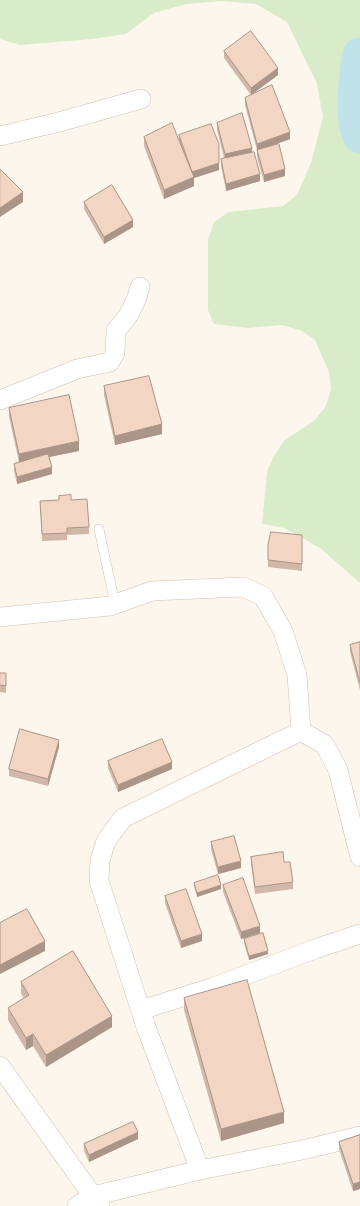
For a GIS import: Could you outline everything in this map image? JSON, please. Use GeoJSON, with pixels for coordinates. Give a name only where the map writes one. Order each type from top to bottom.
{"type":"FeatureCollection","features":[{"type":"Feature","properties":{"kind":"street"},"geometry":{"type":"LineString","coordinates":[[0,136],[59,122],[141,99]]}},
{"type":"Feature","properties":{"kind":"street"},"geometry":{"type":"LineString","coordinates":[[0,400],[77,369],[110,362],[115,353],[116,331],[128,316],[136,300],[140,287]]}},
{"type":"Feature","properties":{"kind":"street"},"geometry":{"type":"LineString","coordinates":[[0,617],[110,606],[152,591],[243,587],[262,596],[283,631],[297,675],[301,731]]}},
{"type":"Feature","properties":{"kind":"street"},"geometry":{"type":"LineString","coordinates":[[301,731],[325,745],[338,770],[360,857]]}},
{"type":"Feature","properties":{"kind":"street"},"geometry":{"type":"LineString","coordinates":[[200,1170],[149,1034],[99,881],[100,860],[106,841],[123,818],[301,731]]}},
{"type":"Feature","properties":{"kind":"street"},"geometry":{"type":"LineString","coordinates":[[141,1010],[214,987],[314,949],[360,934]]}},
{"type":"Feature","properties":{"kind":"street"},"geometry":{"type":"LineString","coordinates":[[0,1066],[97,1201]]}},
{"type":"Feature","properties":{"kind":"street"},"geometry":{"type":"LineString","coordinates":[[77,1206],[200,1170],[307,1149],[360,1136]]}},
{"type":"Feature","properties":{"kind":"lane"},"geometry":{"type":"LineString","coordinates":[[99,529],[115,604]]}},
{"type":"Feature","properties":{"kind":"green space"},"geometry":{"type":"Polygon","coordinates":[[[0,0],[360,0],[360,583],[320,548],[284,528],[262,524],[267,472],[274,456],[284,441],[315,420],[326,406],[331,389],[329,372],[315,340],[300,330],[282,325],[248,328],[214,324],[208,310],[208,240],[214,222],[229,212],[283,206],[297,195],[311,163],[323,117],[317,84],[287,22],[256,4],[222,1],[186,4],[154,13],[126,34],[92,39],[20,45],[0,39],[0,0]]]}},
{"type":"Feature","properties":{"kind":"building"},"geometry":{"type":"Polygon","coordinates":[[[251,31],[278,68],[251,88],[224,51],[251,31]]]}},
{"type":"Feature","properties":{"kind":"building"},"geometry":{"type":"Polygon","coordinates":[[[272,85],[290,132],[257,144],[245,98],[272,85]]]}},
{"type":"Feature","properties":{"kind":"building"},"geometry":{"type":"Polygon","coordinates":[[[242,113],[252,148],[225,154],[217,123],[242,113]]]}},
{"type":"Feature","properties":{"kind":"building"},"geometry":{"type":"Polygon","coordinates":[[[172,123],[194,177],[164,190],[144,137],[172,123]]]}},
{"type":"Feature","properties":{"kind":"building"},"geometry":{"type":"Polygon","coordinates":[[[211,124],[219,144],[219,163],[192,172],[179,135],[211,124]]]}},
{"type":"Feature","properties":{"kind":"building"},"geometry":{"type":"Polygon","coordinates":[[[279,144],[285,169],[264,175],[257,150],[279,144]]]}},
{"type":"Feature","properties":{"kind":"building"},"geometry":{"type":"Polygon","coordinates":[[[254,152],[260,174],[226,184],[221,159],[254,152]]]}},
{"type":"Feature","properties":{"kind":"building"},"geometry":{"type":"Polygon","coordinates":[[[0,169],[23,192],[0,208],[0,169]]]}},
{"type":"Feature","properties":{"kind":"building"},"geometry":{"type":"Polygon","coordinates":[[[112,185],[133,220],[104,237],[84,202],[112,185]]]}},
{"type":"Feature","properties":{"kind":"building"},"geometry":{"type":"Polygon","coordinates":[[[149,376],[162,424],[115,436],[104,386],[149,376]]]}},
{"type":"Feature","properties":{"kind":"building"},"geometry":{"type":"Polygon","coordinates":[[[69,395],[79,441],[19,454],[9,408],[69,395]]]}},
{"type":"Feature","properties":{"kind":"building"},"geometry":{"type":"Polygon","coordinates":[[[48,454],[52,467],[17,477],[14,464],[48,454]]]}},
{"type":"Feature","properties":{"kind":"building"},"geometry":{"type":"Polygon","coordinates":[[[71,495],[71,500],[87,499],[89,527],[67,528],[67,533],[42,534],[40,501],[59,500],[59,496],[71,495]]]}},
{"type":"Feature","properties":{"kind":"building"},"geometry":{"type":"Polygon","coordinates":[[[271,532],[302,535],[302,564],[268,560],[268,545],[271,532]]]}},
{"type":"Feature","properties":{"kind":"building"},"geometry":{"type":"Polygon","coordinates":[[[360,642],[360,683],[350,645],[360,642]]]}},
{"type":"Feature","properties":{"kind":"building"},"geometry":{"type":"Polygon","coordinates":[[[0,673],[6,673],[6,686],[0,685],[0,673]]]}},
{"type":"Feature","properties":{"kind":"building"},"geometry":{"type":"Polygon","coordinates":[[[20,729],[59,740],[48,779],[9,769],[20,729]]]}},
{"type":"Feature","properties":{"kind":"building"},"geometry":{"type":"Polygon","coordinates":[[[162,739],[172,762],[118,785],[108,761],[162,739]]]}},
{"type":"Feature","properties":{"kind":"building"},"geometry":{"type":"Polygon","coordinates":[[[234,836],[241,861],[218,867],[211,842],[234,836]]]}},
{"type":"Feature","properties":{"kind":"building"},"geometry":{"type":"Polygon","coordinates":[[[283,852],[284,862],[290,862],[293,882],[255,887],[251,857],[283,852]]]}},
{"type":"Feature","properties":{"kind":"building"},"geometry":{"type":"Polygon","coordinates":[[[218,875],[221,885],[197,893],[194,883],[218,875]]]}},
{"type":"Feature","properties":{"kind":"building"},"geometry":{"type":"Polygon","coordinates":[[[243,878],[260,926],[241,932],[223,885],[243,878]]]}},
{"type":"Feature","properties":{"kind":"building"},"geometry":{"type":"Polygon","coordinates":[[[186,889],[202,934],[181,941],[165,896],[186,889]]]}},
{"type":"Feature","properties":{"kind":"building"},"geometry":{"type":"Polygon","coordinates":[[[27,909],[45,941],[0,965],[0,923],[27,909]]]}},
{"type":"Feature","properties":{"kind":"building"},"geometry":{"type":"Polygon","coordinates":[[[263,933],[268,951],[249,956],[244,939],[263,933]]]}},
{"type":"Feature","properties":{"kind":"building"},"geometry":{"type":"Polygon","coordinates":[[[73,951],[112,1016],[46,1055],[33,1034],[26,1038],[8,1008],[29,995],[21,982],[73,951]]]}},
{"type":"Feature","properties":{"kind":"building"},"geometry":{"type":"Polygon","coordinates":[[[247,980],[284,1112],[221,1129],[184,998],[247,980]]]}},
{"type":"Feature","properties":{"kind":"building"},"geometry":{"type":"Polygon","coordinates":[[[133,1122],[138,1132],[89,1155],[84,1144],[133,1122]]]}},
{"type":"Feature","properties":{"kind":"building"},"geometry":{"type":"Polygon","coordinates":[[[360,1135],[360,1182],[353,1184],[339,1142],[360,1135]]]}},
{"type":"Feature","properties":{"kind":"waterway"},"geometry":{"type":"LineString","coordinates":[[360,55],[355,96],[357,128],[360,136]]}}]}
